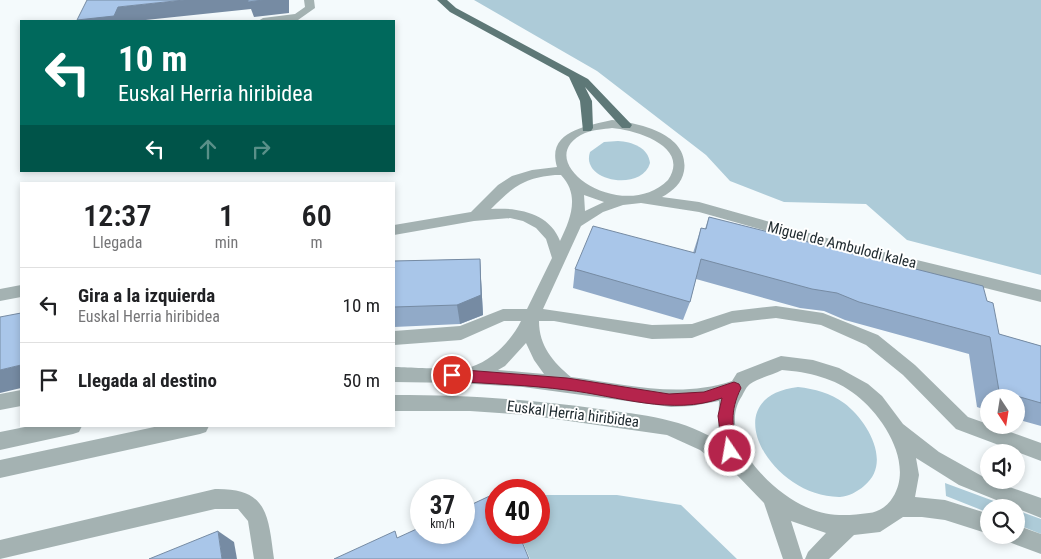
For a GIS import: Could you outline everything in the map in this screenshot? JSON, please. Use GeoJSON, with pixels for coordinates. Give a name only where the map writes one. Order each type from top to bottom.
{"type":"FeatureCollection","features":[{"type":"Feature","properties":{"kind":"main road"},"geometry":{"type":"LineString","coordinates":[[442,0],[453,10],[574,75],[594,88],[626,125]]}},
{"type":"Feature","properties":{"kind":"main road"},"geometry":{"type":"LineString","coordinates":[[574,75],[586,101],[587,128]]}},
{"type":"Feature","properties":{"kind":"street"},"geometry":{"type":"LineString","coordinates":[[272,20],[298,17],[310,8],[309,0]]}},
{"type":"Feature","properties":{"kind":"street"},"geometry":{"type":"LineString","coordinates":[[576,222],[598,208],[657,195],[668,188],[676,179],[679,169],[678,159],[673,149],[665,140],[654,133],[626,125],[599,125],[577,132],[563,146],[560,162],[563,171],[576,186],[599,197],[626,201]]}},
{"type":"Feature","properties":{"kind":"street"},"geometry":{"type":"LineString","coordinates":[[475,214],[487,206],[502,189],[523,176],[549,171],[563,171]]}},
{"type":"Feature","properties":{"kind":"street"},"geometry":{"type":"LineString","coordinates":[[471,375],[499,360],[520,340],[576,222],[579,204],[576,186]]}},
{"type":"Feature","properties":{"kind":"street","name":"Miguel de Ambulodi kalea"},"geometry":{"type":"LineString","coordinates":[[642,199],[699,207],[830,244],[1041,296]]}},
{"type":"Feature","properties":{"kind":"street"},"geometry":{"type":"LineString","coordinates":[[395,230],[438,223],[475,214],[504,212],[531,220],[551,236],[559,257]]}},
{"type":"Feature","properties":{"kind":"street"},"geometry":{"type":"LineString","coordinates":[[0,295],[20,291]]}},
{"type":"Feature","properties":{"kind":"street"},"geometry":{"type":"LineString","coordinates":[[395,338],[460,333],[503,316],[554,314],[652,332],[692,331],[732,317],[776,312],[823,319],[872,340],[909,370],[962,423],[1041,452]]}},
{"type":"Feature","properties":{"kind":"street"},"geometry":{"type":"LineString","coordinates":[[532,315],[531,326],[537,351],[554,374],[567,384]]}},
{"type":"Feature","properties":{"kind":"street"},"geometry":{"type":"LineString","coordinates":[[895,426],[905,447],[910,469],[907,490],[898,508],[885,520],[867,528],[846,530],[821,528],[796,519],[773,505],[754,488],[740,469],[730,451],[725,425],[728,401],[734,388],[746,375],[762,367],[781,363],[822,368],[864,390],[881,407],[895,426],[923,453],[958,476],[1041,508]]}},
{"type":"Feature","properties":{"kind":"street","name":"Euskal Herria hiribidea"},"geometry":{"type":"LineString","coordinates":[[395,376],[471,375],[567,384],[669,400],[704,398],[734,388]]}},
{"type":"Feature","properties":{"kind":"street"},"geometry":{"type":"LineString","coordinates":[[0,402],[20,398]]}},
{"type":"Feature","properties":{"kind":"street","name":"Euskal Herria hiribidea"},"geometry":{"type":"LineString","coordinates":[[395,403],[470,403],[527,407],[668,427],[707,444],[740,469]]}},
{"type":"Feature","properties":{"kind":"street"},"geometry":{"type":"LineString","coordinates":[[0,441],[68,427]]}},
{"type":"Feature","properties":{"kind":"street"},"geometry":{"type":"LineString","coordinates":[[0,469],[195,427]]}},
{"type":"Feature","properties":{"kind":"street"},"geometry":{"type":"LineString","coordinates":[[0,550],[215,499],[233,499],[246,502],[258,522],[264,559]]}},
{"type":"Feature","properties":{"kind":"street"},"geometry":{"type":"LineString","coordinates":[[773,505],[782,524],[793,559]]}},
{"type":"Feature","properties":{"kind":"street"},"geometry":{"type":"LineString","coordinates":[[898,508],[930,506],[949,510],[980,521]]}},
{"type":"Feature","properties":{"kind":"street"},"geometry":{"type":"LineString","coordinates":[[815,559],[846,530]]}},
{"type":"Feature","properties":{"kind":"street"},"geometry":{"type":"LineString","coordinates":[[1025,538],[1041,544]]}},
{"type":"Feature","properties":{"kind":"shaded area"},"geometry":{"type":"Polygon","coordinates":[[[474,0],[1041,0],[1041,275],[907,240],[866,204],[784,202],[730,181],[706,155],[597,71],[474,0]]]}},
{"type":"Feature","properties":{"kind":"shaded area"},"geometry":{"type":"Polygon","coordinates":[[[618,141],[638,146],[643,149],[649,158],[650,163],[645,172],[636,178],[613,180],[602,176],[594,170],[589,162],[590,152],[604,142],[618,141]]]}},
{"type":"Feature","properties":{"kind":"shaded area"},"geometry":{"type":"Polygon","coordinates":[[[798,387],[822,392],[844,403],[861,420],[868,431],[874,442],[876,466],[872,477],[856,492],[840,497],[815,493],[792,482],[774,465],[761,446],[755,426],[759,409],[772,395],[798,387]]]}},
{"type":"Feature","properties":{"kind":"shaded area"},"geometry":{"type":"Polygon","coordinates":[[[945,483],[988,499],[980,499],[980,509],[946,496],[945,483]]]}},
{"type":"Feature","properties":{"kind":"shaded area"},"geometry":{"type":"Polygon","coordinates":[[[550,495],[617,495],[681,505],[737,559],[530,559],[524,544],[550,544],[550,495]]]}},
{"type":"Feature","properties":{"kind":"shaded area"},"geometry":{"type":"Polygon","coordinates":[[[1025,513],[1041,519],[1041,534],[1025,528],[1025,513]]]}},
{"type":"Feature","properties":{"kind":"building"},"geometry":{"type":"Polygon","coordinates":[[[87,0],[184,0],[118,7],[114,16],[77,20],[87,0]]]}},
{"type":"Feature","properties":{"kind":"building"},"geometry":{"type":"Polygon","coordinates":[[[709,217],[983,286],[987,301],[993,303],[999,334],[1041,346],[1041,403],[1025,398],[1025,389],[999,389],[990,337],[859,302],[837,293],[812,289],[701,259],[690,302],[575,269],[593,226],[695,253],[701,228],[706,229],[709,217]]]}},
{"type":"Feature","properties":{"kind":"building"},"geometry":{"type":"Polygon","coordinates":[[[480,259],[481,295],[457,305],[395,307],[395,261],[480,259]]]}},
{"type":"Feature","properties":{"kind":"building"},"geometry":{"type":"Polygon","coordinates":[[[20,313],[20,365],[0,370],[0,317],[20,313]]]}},
{"type":"Feature","properties":{"kind":"building"},"geometry":{"type":"Polygon","coordinates":[[[485,498],[485,544],[523,544],[529,559],[334,559],[395,531],[397,538],[410,532],[410,544],[475,544],[475,503],[485,498]]]}},
{"type":"Feature","properties":{"kind":"building"},"geometry":{"type":"Polygon","coordinates":[[[218,531],[222,559],[149,559],[218,531]]]}},
{"type":"Feature","properties":{"kind":"route"},"geometry":{"type":"LineString","coordinates":[[452,375],[528,379],[669,400],[704,398],[734,388],[724,416],[730,451]]}}]}
